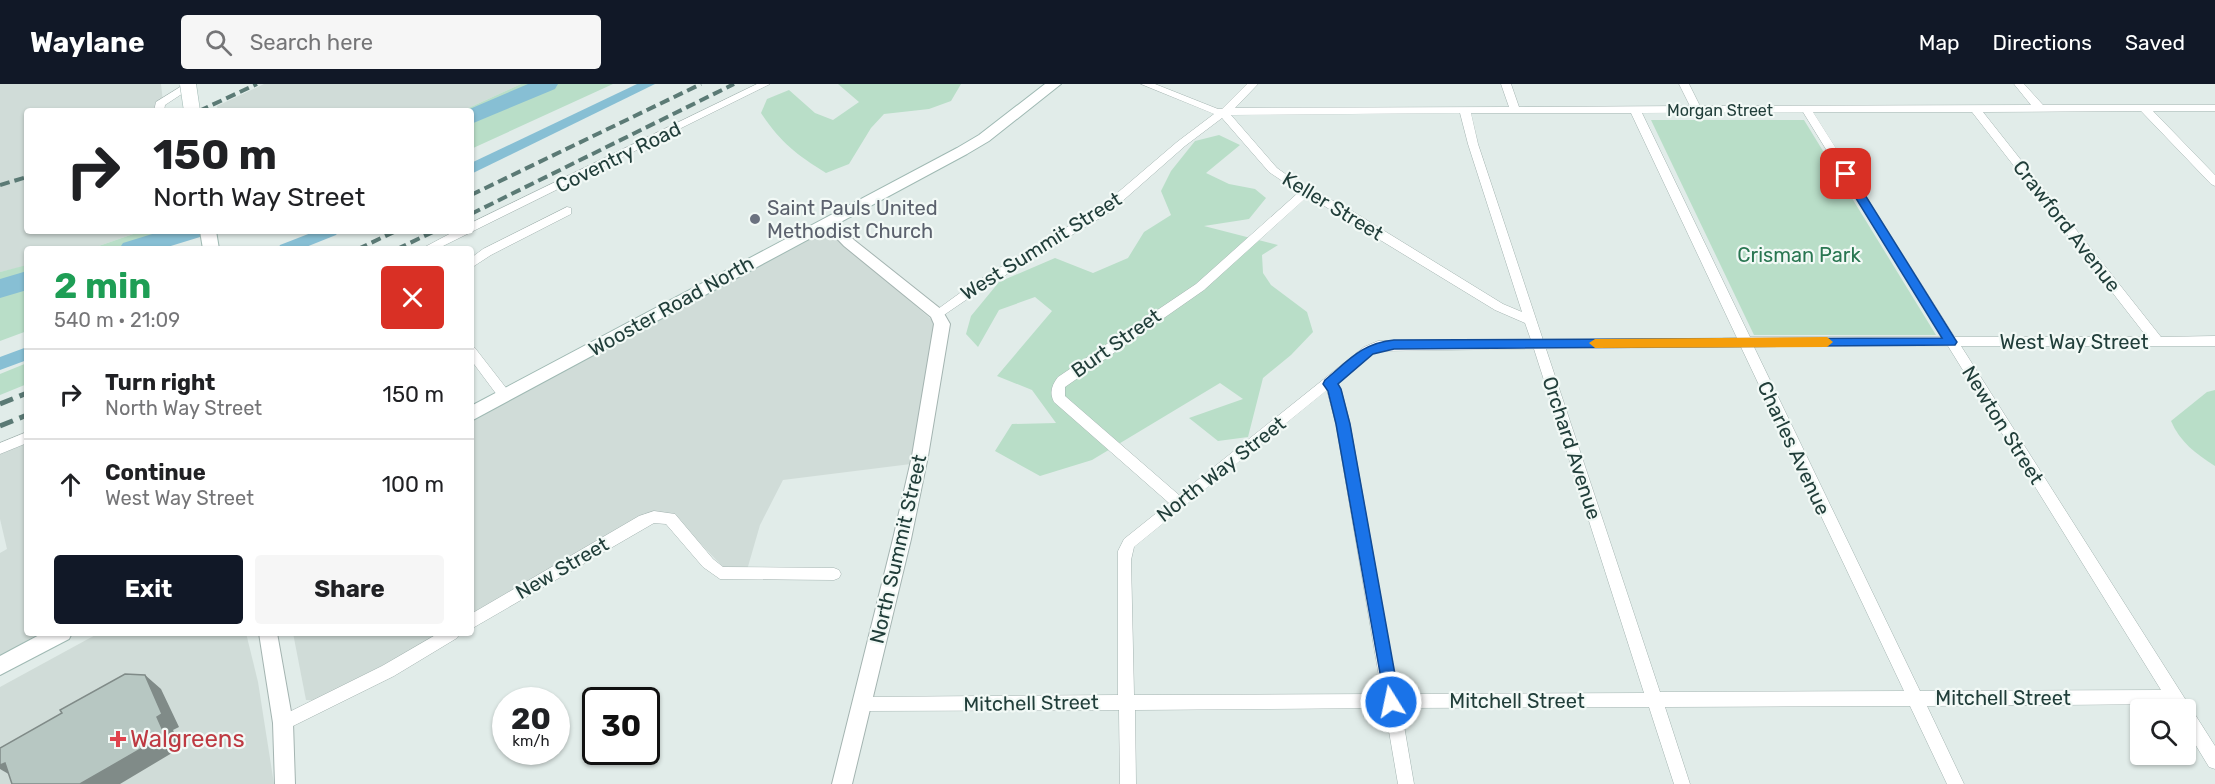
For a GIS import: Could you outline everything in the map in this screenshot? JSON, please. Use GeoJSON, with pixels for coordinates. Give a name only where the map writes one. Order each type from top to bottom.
{"type":"FeatureCollection","features":[{"type":"Feature","properties":{"kind":"main road"},"geometry":{"type":"LineString","coordinates":[[188,84],[192,108]]}},
{"type":"Feature","properties":{"kind":"main road","name":"Wooster Road North"},"geometry":{"type":"LineString","coordinates":[[474,412],[984,138],[1054,84]]}},
{"type":"Feature","properties":{"kind":"main road"},"geometry":{"type":"LineString","coordinates":[[0,666],[56,636]]}},
{"type":"Feature","properties":{"kind":"street"},"geometry":{"type":"LineString","coordinates":[[159,108],[160,104],[192,84]]}},
{"type":"Feature","properties":{"kind":"street","name":"Coventry Road"},"geometry":{"type":"LineString","coordinates":[[474,227],[765,84]]}},
{"type":"Feature","properties":{"kind":"street"},"geometry":{"type":"LineString","coordinates":[[1146,84],[1206,109],[1224,113]]}},
{"type":"Feature","properties":{"kind":"street","name":"West Summit Street"},"geometry":{"type":"LineString","coordinates":[[937,314],[967,292],[1107,209],[1189,138],[1211,120],[1224,113],[1253,84]]}},
{"type":"Feature","properties":{"kind":"street"},"geometry":{"type":"LineString","coordinates":[[1506,84],[1515,110]]}},
{"type":"Feature","properties":{"kind":"street"},"geometry":{"type":"LineString","coordinates":[[1684,84],[1697,110]]}},
{"type":"Feature","properties":{"kind":"street"},"geometry":{"type":"LineString","coordinates":[[2019,84],[2040,109]]}},
{"type":"Feature","properties":{"kind":"street","name":"Morgan Street"},"geometry":{"type":"LineString","coordinates":[[1224,113],[1242,111],[2215,108]]}},
{"type":"Feature","properties":{"kind":"street"},"geometry":{"type":"LineString","coordinates":[[2145,109],[2215,182]]}},
{"type":"Feature","properties":{"kind":"street","name":"Charles Avenue"},"geometry":{"type":"LineString","coordinates":[[1635,110],[1956,784]]}},
{"type":"Feature","properties":{"kind":"street","name":"Newton Street"},"geometry":{"type":"LineString","coordinates":[[1806,110],[2175,699]]}},
{"type":"Feature","properties":{"kind":"street","name":"Crawford Avenue"},"geometry":{"type":"LineString","coordinates":[[1976,110],[2157,341]]}},
{"type":"Feature","properties":{"kind":"street","name":"Orchard Avenue"},"geometry":{"type":"LineString","coordinates":[[1465,111],[1473,144],[1682,784]]}},
{"type":"Feature","properties":{"kind":"street","name":"Keller Street"},"geometry":{"type":"LineString","coordinates":[[1224,113],[1273,170],[1499,308],[1530,320]]}},
{"type":"Feature","properties":{"kind":"street","name":"Burt Street"},"geometry":{"type":"LineString","coordinates":[[1178,502],[1059,399],[1056,392],[1058,386],[1063,380],[1200,287],[1282,211],[1308,191]]}},
{"type":"Feature","properties":{"kind":"street"},"geometry":{"type":"LineString","coordinates":[[474,262],[507,241],[567,211]]}},
{"type":"Feature","properties":{"kind":"street"},"geometry":{"type":"LineString","coordinates":[[828,222],[849,243],[937,314]]}},
{"type":"Feature","properties":{"kind":"street"},"geometry":{"type":"LineString","coordinates":[[433,246],[459,234]]}},
{"type":"Feature","properties":{"kind":"street","name":"North Summit Street"},"geometry":{"type":"LineString","coordinates":[[842,784],[920,456],[942,336],[942,324],[937,314]]}},
{"type":"Feature","properties":{"kind":"street","name":"West Way Street"},"geometry":{"type":"LineString","coordinates":[[1538,344],[2215,341]]}},
{"type":"Feature","properties":{"kind":"street","name":"North Way Street"},"geometry":{"type":"LineString","coordinates":[[1128,784],[1125,551],[1129,543],[1368,351],[1378,346],[1538,344]]}},
{"type":"Feature","properties":{"kind":"street"},"geometry":{"type":"LineString","coordinates":[[474,355],[505,396]]}},
{"type":"Feature","properties":{"kind":"street"},"geometry":{"type":"LineString","coordinates":[[1329,384],[1334,389],[1343,424],[1406,784]]}},
{"type":"Feature","properties":{"kind":"street"},"geometry":{"type":"LineString","coordinates":[[0,449],[24,438]]}},
{"type":"Feature","properties":{"kind":"street","name":"New Street"},"geometry":{"type":"LineString","coordinates":[[474,620],[654,517],[670,518],[708,563],[720,573],[834,574]]}},
{"type":"Feature","properties":{"kind":"street"},"geometry":{"type":"LineString","coordinates":[[268,636],[283,723],[285,784]]}},
{"type":"Feature","properties":{"kind":"street"},"geometry":{"type":"LineString","coordinates":[[283,723],[388,671],[447,636]]}},
{"type":"Feature","properties":{"kind":"street","name":"Mitchell Street"},"geometry":{"type":"LineString","coordinates":[[861,704],[1914,698],[2130,702]]}},
{"type":"Feature","properties":{"kind":"street"},"geometry":{"type":"LineString","coordinates":[[2196,731],[2215,761]]}},
{"type":"Feature","properties":{"kind":"shaded area"},"geometry":{"type":"Polygon","coordinates":[[[0,84],[161,84],[164,108],[24,108],[24,234],[133,234],[99,246],[24,246],[24,267],[0,272],[0,84]]]}},
{"type":"Feature","properties":{"kind":"shaded area"},"geometry":{"type":"Polygon","coordinates":[[[264,84],[521,84],[469,108],[217,108],[217,106],[264,84]]]}},
{"type":"Feature","properties":{"kind":"shaded area"},"geometry":{"type":"Polygon","coordinates":[[[824,226],[932,320],[934,330],[911,464],[783,480],[760,525],[747,570],[723,567],[671,513],[645,513],[474,614],[474,420],[824,226]]]}},
{"type":"Feature","properties":{"kind":"shaded area"},"geometry":{"type":"Polygon","coordinates":[[[24,443],[24,636],[34,636],[0,657],[0,553],[7,549],[0,519],[0,453],[24,443]]]}},
{"type":"Feature","properties":{"kind":"shaded area"},"geometry":{"type":"Polygon","coordinates":[[[94,636],[247,636],[258,682],[274,784],[0,784],[0,687],[94,636]]]}},
{"type":"Feature","properties":{"kind":"shaded area"},"geometry":{"type":"Polygon","coordinates":[[[294,636],[437,636],[321,701],[306,700],[294,636]]]}},
{"type":"Feature","properties":{"kind":"green space"},"geometry":{"type":"Polygon","coordinates":[[[521,84],[613,84],[474,148],[474,108],[469,108],[521,84]]]}},
{"type":"Feature","properties":{"kind":"green space"},"geometry":{"type":"Polygon","coordinates":[[[838,84],[961,84],[951,101],[929,109],[884,114],[871,128],[849,164],[826,173],[790,147],[761,113],[767,99],[789,90],[815,113],[833,120],[859,102],[838,84]]]}},
{"type":"Feature","properties":{"kind":"green space","name":"Crisman Park"},"geometry":{"type":"Polygon","coordinates":[[[1651,120],[1804,120],[1936,335],[1754,335],[1651,120]]]}},
{"type":"Feature","properties":{"kind":"green space"},"geometry":{"type":"Polygon","coordinates":[[[1219,135],[1240,145],[1206,173],[1229,184],[1255,189],[1266,198],[1249,219],[1204,226],[1278,245],[1262,255],[1263,273],[1271,285],[1307,312],[1313,332],[1291,355],[1263,378],[1248,437],[1218,441],[1189,418],[1243,399],[1220,383],[1092,460],[1040,476],[995,451],[1012,424],[1056,423],[1032,390],[997,376],[1052,311],[1035,297],[999,310],[978,347],[966,334],[971,316],[999,282],[1055,258],[1093,273],[1128,258],[1144,232],[1171,215],[1161,191],[1171,171],[1195,141],[1219,135]]]}},
{"type":"Feature","properties":{"kind":"green space"},"geometry":{"type":"Polygon","coordinates":[[[133,234],[168,234],[169,246],[99,246],[133,234]]]}},
{"type":"Feature","properties":{"kind":"green space"},"geometry":{"type":"Polygon","coordinates":[[[24,266],[24,332],[0,341],[0,272],[24,266]]]}},
{"type":"Feature","properties":{"kind":"green space"},"geometry":{"type":"Polygon","coordinates":[[[24,364],[24,385],[0,395],[0,374],[24,364]]]}},
{"type":"Feature","properties":{"kind":"green space"},"geometry":{"type":"Polygon","coordinates":[[[2215,390],[2215,466],[2189,447],[2171,421],[2207,392],[2215,390]]]}},
{"type":"Feature","properties":{"kind":"building","name":"Walgreens"},"geometry":{"type":"Polygon","coordinates":[[[125,674],[145,675],[162,714],[157,717],[165,735],[80,784],[12,784],[5,763],[0,765],[0,748],[62,713],[60,710],[125,674]]]}},
{"type":"Feature","properties":{"kind":"waterway"},"geometry":{"type":"LineString","coordinates":[[474,116],[547,84]]}},
{"type":"Feature","properties":{"kind":"waterway"},"geometry":{"type":"LineString","coordinates":[[474,168],[648,84]]}},
{"type":"Feature","properties":{"kind":"waterway"},"geometry":{"type":"LineString","coordinates":[[142,246],[181,234]]}},
{"type":"Feature","properties":{"kind":"waterway"},"geometry":{"type":"LineString","coordinates":[[294,246],[324,234]]}},
{"type":"Feature","properties":{"kind":"waterway"},"geometry":{"type":"LineString","coordinates":[[0,289],[24,281]]}},
{"type":"Feature","properties":{"kind":"waterway"},"geometry":{"type":"LineString","coordinates":[[0,364],[24,354]]}},
{"type":"Feature","properties":{"kind":"railway"},"geometry":{"type":"LineString","coordinates":[[205,108],[257,84]]}},
{"type":"Feature","properties":{"kind":"railway"},"geometry":{"type":"LineString","coordinates":[[474,194],[701,84]]}},
{"type":"Feature","properties":{"kind":"railway"},"geometry":{"type":"LineString","coordinates":[[474,213],[734,84]]}},
{"type":"Feature","properties":{"kind":"railway"},"geometry":{"type":"LineString","coordinates":[[0,185],[24,178]]}},
{"type":"Feature","properties":{"kind":"railway"},"geometry":{"type":"LineString","coordinates":[[364,246],[390,234]]}},
{"type":"Feature","properties":{"kind":"railway"},"geometry":{"type":"LineString","coordinates":[[403,246],[429,234]]}},
{"type":"Feature","properties":{"kind":"railway"},"geometry":{"type":"LineString","coordinates":[[0,404],[24,394]]}},
{"type":"Feature","properties":{"kind":"railway"},"geometry":{"type":"LineString","coordinates":[[0,426],[24,416]]}},
{"type":"Feature","properties":{"kind":"slow traffic"},"geometry":{"type":"LineString","coordinates":[[1595,343],[1827,342]]}},
{"type":"Feature","properties":{"kind":"place","name":"Saint Pauls United Methodist Church"},"geometry":{"type":"Point","coordinates":[755,219]}},
{"type":"Feature","properties":{"kind":"place","name":"Walgreens"},"geometry":{"type":"Point","coordinates":[118,739]}},
{"type":"Feature","properties":{"kind":"route"},"geometry":{"type":"LineString","coordinates":[[1391,702],[1343,424],[1334,389],[1329,384],[1368,351],[1378,346],[1394,344],[1951,342],[1846,174]]}}]}
